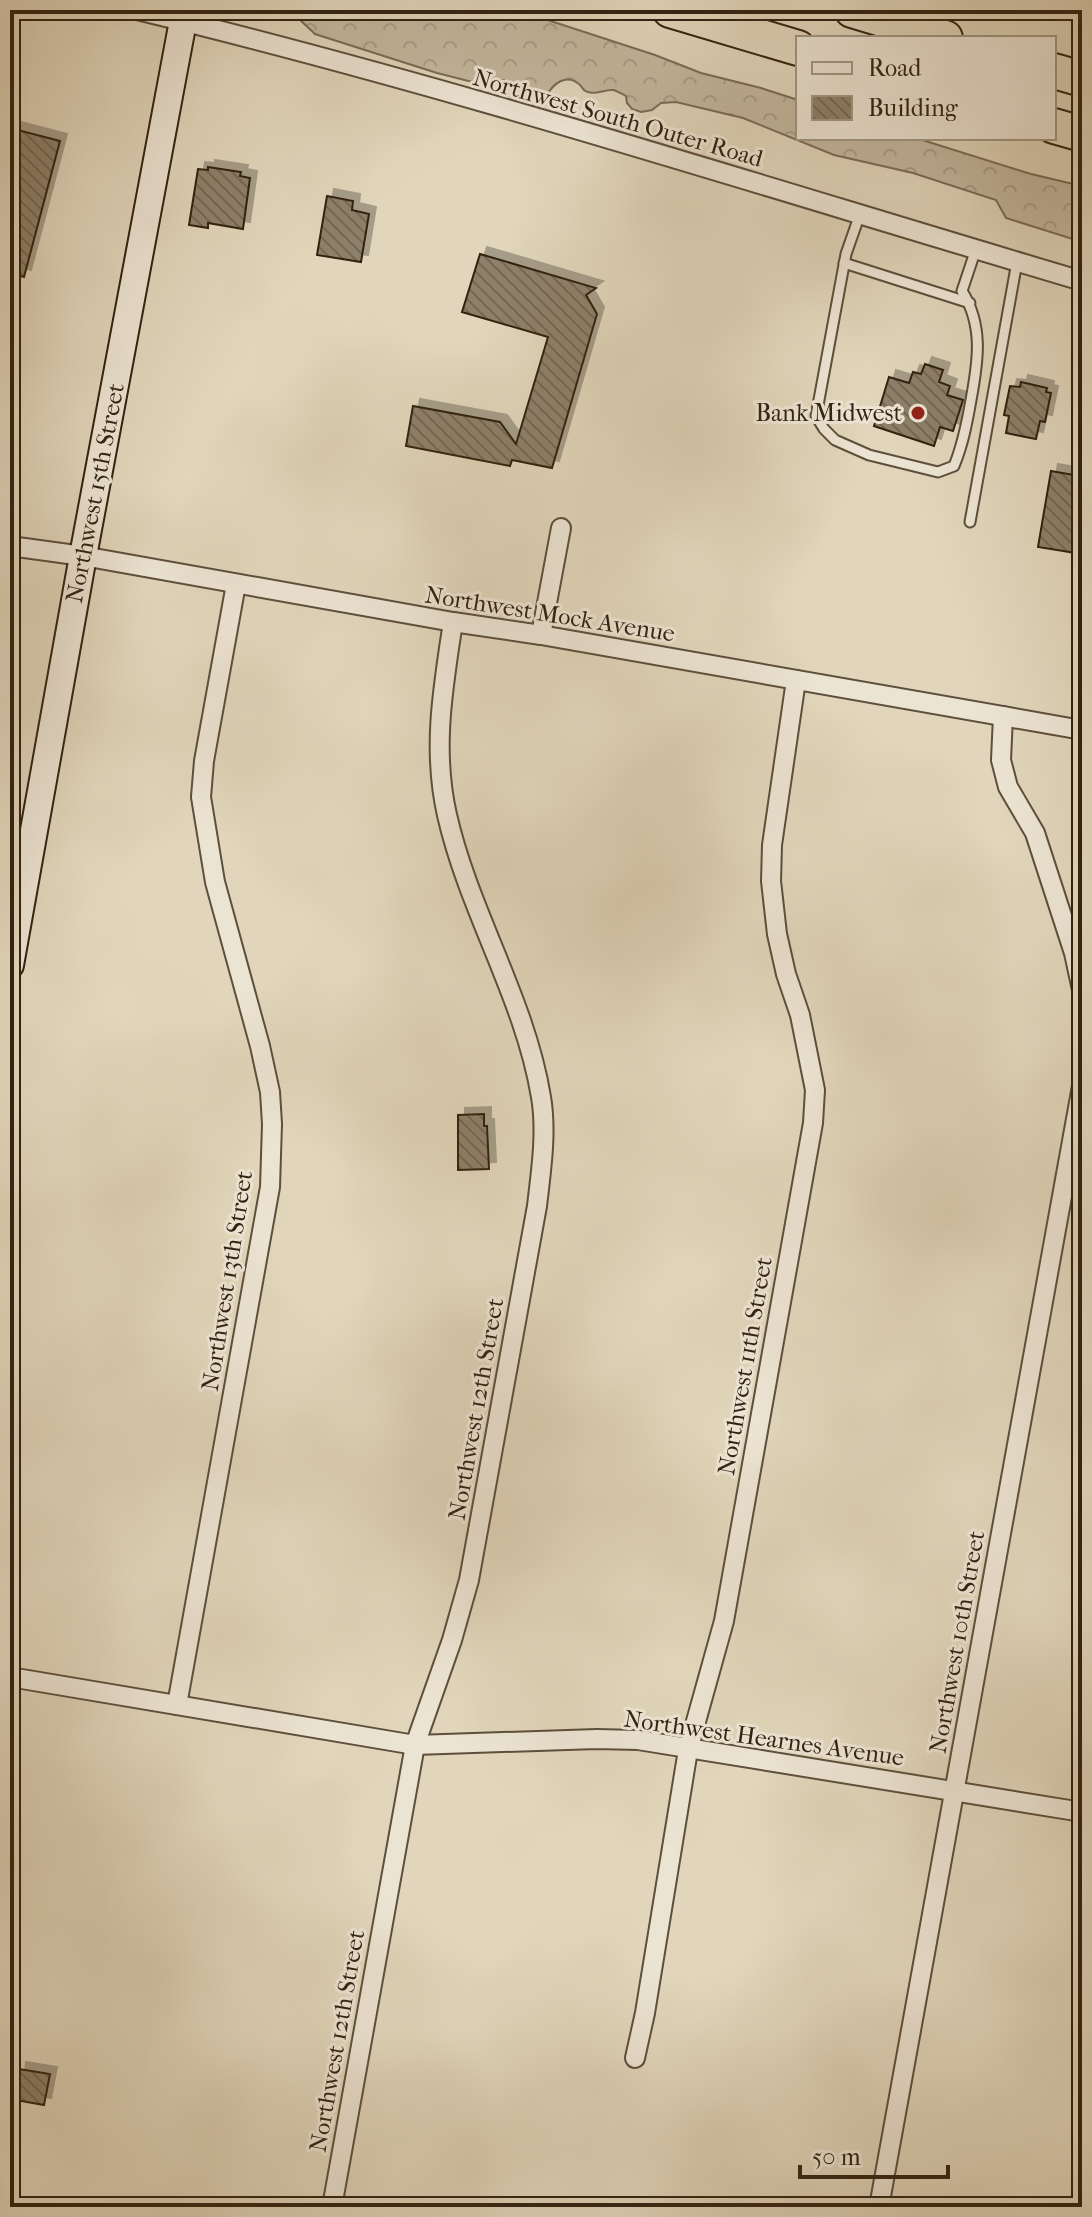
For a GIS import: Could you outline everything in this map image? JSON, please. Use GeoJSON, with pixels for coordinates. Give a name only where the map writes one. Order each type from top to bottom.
{"type":"FeatureCollection","features":[{"type":"Feature","properties":{"kind":"highway"},"geometry":{"type":"LineString","coordinates":[[670,10],[796,47]]}},
{"type":"Feature","properties":{"kind":"highway"},"geometry":{"type":"LineString","coordinates":[[852,10],[938,36]]}},
{"type":"Feature","properties":{"kind":"highway"},"geometry":{"type":"LineString","coordinates":[[1056,72],[1082,79]]}},
{"type":"Feature","properties":{"kind":"highway"},"geometry":{"type":"LineString","coordinates":[[1056,127],[1082,134]]}},
{"type":"Feature","properties":{"kind":"street","name":"Northwest South Outer Road"},"geometry":{"type":"LineString","coordinates":[[137,10],[475,100],[1082,281]]}},
{"type":"Feature","properties":{"kind":"street","name":"Northwest 15th Street"},"geometry":{"type":"LineString","coordinates":[[10,965],[183,21]]}},
{"type":"Feature","properties":{"kind":"street"},"geometry":{"type":"LineString","coordinates":[[541,635],[561,528]]}},
{"type":"Feature","properties":{"kind":"street","name":"Northwest Mock Avenue"},"geometry":{"type":"LineString","coordinates":[[10,546],[83,556],[1082,730]]}},
{"type":"Feature","properties":{"kind":"street","name":"Northwest 13th Street"},"geometry":{"type":"LineString","coordinates":[[177,1705],[270,1187],[270,1092],[215,882],[201,797],[204,761],[236,584]]}},
{"type":"Feature","properties":{"kind":"street","name":"Northwest 12th Street"},"geometry":{"type":"LineString","coordinates":[[332,2207],[415,1745],[452,1640],[469,1580],[537,1206],[544,1116],[534,1061],[461,865],[447,813],[439,760],[439,715],[453,622]]}},
{"type":"Feature","properties":{"kind":"street","name":"Northwest 11th Street"},"geometry":{"type":"LineString","coordinates":[[635,2058],[688,1750],[724,1621],[813,1123],[815,1090],[800,1015],[777,934],[771,881],[772,845],[796,680]]}},
{"type":"Feature","properties":{"kind":"street"},"geometry":{"type":"LineString","coordinates":[[1003,716],[1001,760],[1008,787],[1035,833],[1074,953],[1082,990]]}},
{"type":"Feature","properties":{"kind":"street","name":"Northwest 10th Street"},"geometry":{"type":"LineString","coordinates":[[879,2207],[1082,1086]]}},
{"type":"Feature","properties":{"kind":"street","name":"Northwest Hearnes Avenue"},"geometry":{"type":"LineString","coordinates":[[10,1677],[415,1745],[638,1740],[1082,1812]]}},
{"type":"Feature","properties":{"kind":"lane"},"geometry":{"type":"LineString","coordinates":[[860,214],[844,263],[816,416],[835,440],[869,455],[938,472],[954,466],[964,442],[978,359],[977,328],[970,303],[962,291],[976,249]]}},
{"type":"Feature","properties":{"kind":"lane"},"geometry":{"type":"LineString","coordinates":[[970,522],[1017,262]]}},
{"type":"Feature","properties":{"kind":"lane"},"geometry":{"type":"LineString","coordinates":[[844,263],[970,303]]}},
{"type":"Feature","properties":{"kind":"green space"},"geometry":{"type":"Polygon","coordinates":[[[229,10],[517,10],[701,73],[796,99],[796,140],[743,118],[676,102],[661,103],[652,110],[641,112],[632,109],[626,96],[614,90],[591,93],[569,80],[556,84],[539,99],[528,97],[517,85],[504,80],[484,85],[315,34],[298,18],[284,14],[264,19],[229,10]]]}},
{"type":"Feature","properties":{"kind":"green space"},"geometry":{"type":"Polygon","coordinates":[[[797,140],[922,140],[1031,174],[1082,186],[1082,242],[1006,218],[996,200],[913,173],[834,155],[797,140]]]}},
{"type":"Feature","properties":{"kind":"building"},"geometry":{"type":"Polygon","coordinates":[[[10,128],[60,141],[24,277],[10,273],[10,128]]]}},
{"type":"Feature","properties":{"kind":"building"},"geometry":{"type":"Polygon","coordinates":[[[208,167],[241,172],[240,176],[250,178],[243,229],[208,223],[208,228],[189,225],[198,169],[208,170],[208,167]]]}},
{"type":"Feature","properties":{"kind":"building"},"geometry":{"type":"Polygon","coordinates":[[[327,196],[353,201],[352,210],[369,214],[361,262],[317,255],[327,196]]]}},
{"type":"Feature","properties":{"kind":"building"},"geometry":{"type":"Polygon","coordinates":[[[480,254],[596,288],[586,295],[597,314],[552,468],[512,460],[510,466],[406,446],[413,406],[500,422],[516,444],[548,337],[462,312],[480,254]]]}},
{"type":"Feature","properties":{"kind":"building","name":"Bank Midwest"},"geometry":{"type":"Polygon","coordinates":[[[925,364],[943,370],[939,382],[950,386],[947,395],[963,400],[953,431],[940,427],[934,446],[874,426],[889,377],[909,383],[913,372],[921,374],[925,364]]]}},
{"type":"Feature","properties":{"kind":"building"},"geometry":{"type":"Polygon","coordinates":[[[1021,382],[1047,388],[1046,392],[1051,393],[1045,422],[1040,421],[1036,439],[1006,433],[1009,416],[1004,415],[1010,386],[1020,387],[1021,382]]]}},
{"type":"Feature","properties":{"kind":"building"},"geometry":{"type":"Polygon","coordinates":[[[1051,471],[1080,476],[1074,507],[1082,509],[1082,554],[1038,547],[1051,471]]]}},
{"type":"Feature","properties":{"kind":"building"},"geometry":{"type":"Polygon","coordinates":[[[484,1114],[489,1169],[458,1170],[458,1115],[484,1114]]]}},
{"type":"Feature","properties":{"kind":"building"},"geometry":{"type":"Polygon","coordinates":[[[19,2069],[50,2074],[44,2105],[10,2099],[10,2079],[18,2080],[19,2069]]]}},
{"type":"Feature","properties":{"kind":"place","name":"Bank Midwest"},"geometry":{"type":"Point","coordinates":[918,413]}}]}
